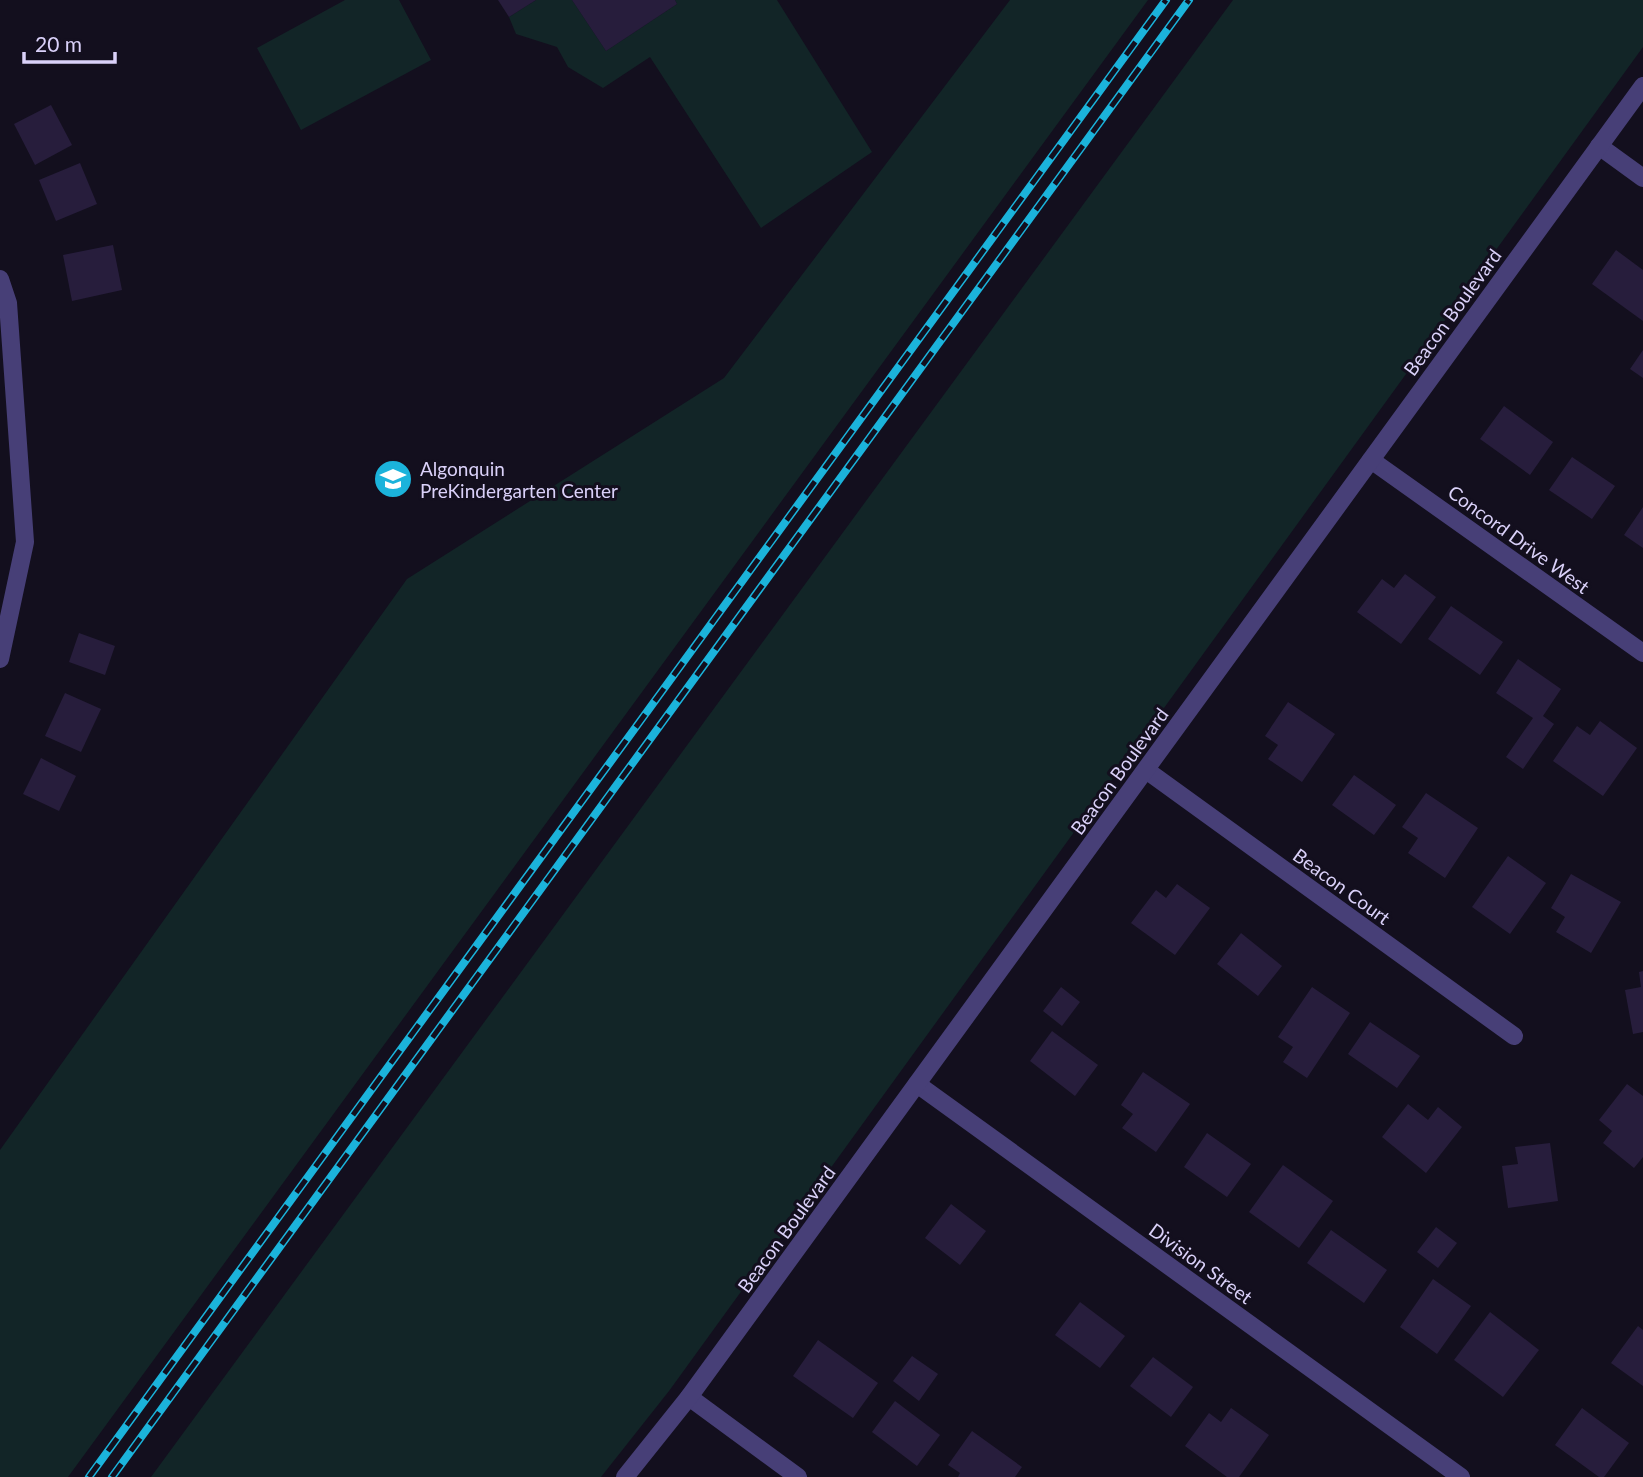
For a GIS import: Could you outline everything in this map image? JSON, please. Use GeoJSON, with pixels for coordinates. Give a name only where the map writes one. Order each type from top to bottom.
{"type":"FeatureCollection","features":[{"type":"Feature","properties":{"kind":"street","name":"Beacon Boulevard"},"geometry":{"type":"LineString","coordinates":[[625,1477],[690,1397],[1643,86]]}},
{"type":"Feature","properties":{"kind":"street"},"geometry":{"type":"LineString","coordinates":[[1599,146],[1643,177]]}},
{"type":"Feature","properties":{"kind":"street"},"geometry":{"type":"LineString","coordinates":[[0,279],[8,303],[26,542],[0,659]]}},
{"type":"Feature","properties":{"kind":"street","name":"Concord Drive West"},"geometry":{"type":"LineString","coordinates":[[1371,460],[1643,653]]}},
{"type":"Feature","properties":{"kind":"street","name":"Beacon Court"},"geometry":{"type":"LineString","coordinates":[[1146,770],[1514,1036]]}},
{"type":"Feature","properties":{"kind":"street","name":"Division Street"},"geometry":{"type":"LineString","coordinates":[[917,1084],[1461,1477]]}},
{"type":"Feature","properties":{"kind":"street"},"geometry":{"type":"LineString","coordinates":[[690,1397],[798,1477]]}},
{"type":"Feature","properties":{"kind":"green space"},"geometry":{"type":"Polygon","coordinates":[[[345,0],[399,0],[431,60],[301,130],[257,48],[345,0]]]}},
{"type":"Feature","properties":{"kind":"green space"},"geometry":{"type":"Polygon","coordinates":[[[536,0],[572,0],[606,51],[677,4],[675,0],[777,0],[872,152],[761,228],[650,57],[603,88],[568,67],[557,47],[516,34],[509,17],[536,0]]]}},
{"type":"Feature","properties":{"kind":"green space"},"geometry":{"type":"Polygon","coordinates":[[[1010,0],[1148,0],[68,1477],[0,1477],[0,1150],[407,579],[724,378],[1010,0]]]}},
{"type":"Feature","properties":{"kind":"green space"},"geometry":{"type":"Polygon","coordinates":[[[1233,0],[1643,0],[1643,47],[669,1391],[601,1477],[151,1477],[1233,0]]]}},
{"type":"Feature","properties":{"kind":"building"},"geometry":{"type":"Polygon","coordinates":[[[498,0],[536,0],[509,17],[498,0]]]}},
{"type":"Feature","properties":{"kind":"building"},"geometry":{"type":"Polygon","coordinates":[[[572,0],[675,0],[677,4],[606,51],[572,0]]]}},
{"type":"Feature","properties":{"kind":"building"},"geometry":{"type":"Polygon","coordinates":[[[51,105],[72,145],[35,165],[14,124],[51,105]]]}},
{"type":"Feature","properties":{"kind":"building"},"geometry":{"type":"Polygon","coordinates":[[[80,163],[97,204],[56,221],[39,180],[80,163]]]}},
{"type":"Feature","properties":{"kind":"building"},"geometry":{"type":"Polygon","coordinates":[[[113,245],[122,290],[72,301],[63,255],[113,245]]]}},
{"type":"Feature","properties":{"kind":"building"},"geometry":{"type":"Polygon","coordinates":[[[1616,250],[1643,270],[1643,321],[1592,284],[1616,250]]]}},
{"type":"Feature","properties":{"kind":"building"},"geometry":{"type":"Polygon","coordinates":[[[1643,350],[1643,378],[1630,369],[1643,350]]]}},
{"type":"Feature","properties":{"kind":"building"},"geometry":{"type":"Polygon","coordinates":[[[1504,406],[1553,442],[1530,475],[1480,439],[1504,406]]]}},
{"type":"Feature","properties":{"kind":"building"},"geometry":{"type":"Polygon","coordinates":[[[1572,457],[1615,486],[1592,519],[1549,490],[1572,457]]]}},
{"type":"Feature","properties":{"kind":"building"},"geometry":{"type":"Polygon","coordinates":[[[1643,507],[1643,548],[1624,535],[1643,507]]]}},
{"type":"Feature","properties":{"kind":"building"},"geometry":{"type":"Polygon","coordinates":[[[1405,574],[1436,597],[1401,644],[1357,612],[1382,579],[1394,588],[1405,574]]]}},
{"type":"Feature","properties":{"kind":"building"},"geometry":{"type":"Polygon","coordinates":[[[1451,606],[1503,642],[1480,675],[1428,639],[1451,606]]]}},
{"type":"Feature","properties":{"kind":"building"},"geometry":{"type":"Polygon","coordinates":[[[79,633],[115,646],[105,675],[69,662],[79,633]]]}},
{"type":"Feature","properties":{"kind":"building"},"geometry":{"type":"Polygon","coordinates":[[[1518,659],[1561,689],[1543,716],[1554,724],[1523,769],[1506,757],[1533,718],[1496,693],[1518,659]]]}},
{"type":"Feature","properties":{"kind":"building"},"geometry":{"type":"Polygon","coordinates":[[[65,693],[101,709],[81,752],[45,736],[65,693]]]}},
{"type":"Feature","properties":{"kind":"building"},"geometry":{"type":"Polygon","coordinates":[[[1288,702],[1335,734],[1302,782],[1268,759],[1278,745],[1265,736],[1288,702]]]}},
{"type":"Feature","properties":{"kind":"building"},"geometry":{"type":"Polygon","coordinates":[[[1600,721],[1637,748],[1603,796],[1553,761],[1577,726],[1590,735],[1600,721]]]}},
{"type":"Feature","properties":{"kind":"building"},"geometry":{"type":"Polygon","coordinates":[[[41,758],[76,776],[59,811],[23,794],[41,758]]]}},
{"type":"Feature","properties":{"kind":"building"},"geometry":{"type":"Polygon","coordinates":[[[1354,775],[1396,805],[1374,835],[1332,805],[1354,775]]]}},
{"type":"Feature","properties":{"kind":"building"},"geometry":{"type":"Polygon","coordinates":[[[1426,793],[1478,828],[1445,878],[1408,853],[1418,838],[1402,827],[1426,793]]]}},
{"type":"Feature","properties":{"kind":"building"},"geometry":{"type":"Polygon","coordinates":[[[1508,856],[1546,883],[1510,934],[1472,907],[1508,856]]]}},
{"type":"Feature","properties":{"kind":"building"},"geometry":{"type":"Polygon","coordinates":[[[1571,874],[1621,902],[1591,953],[1556,932],[1565,917],[1551,908],[1571,874]]]}},
{"type":"Feature","properties":{"kind":"building"},"geometry":{"type":"Polygon","coordinates":[[[1177,884],[1210,908],[1175,955],[1131,923],[1156,890],[1166,898],[1177,884]]]}},
{"type":"Feature","properties":{"kind":"building"},"geometry":{"type":"Polygon","coordinates":[[[1241,933],[1282,966],[1258,996],[1217,964],[1241,933]]]}},
{"type":"Feature","properties":{"kind":"building"},"geometry":{"type":"Polygon","coordinates":[[[1643,971],[1643,1032],[1633,1034],[1625,990],[1641,987],[1639,972],[1643,971]]]}},
{"type":"Feature","properties":{"kind":"building"},"geometry":{"type":"Polygon","coordinates":[[[1061,987],[1080,1002],[1062,1026],[1043,1011],[1061,987]]]}},
{"type":"Feature","properties":{"kind":"building"},"geometry":{"type":"Polygon","coordinates":[[[1312,987],[1350,1013],[1307,1078],[1283,1062],[1293,1047],[1278,1037],[1312,987]]]}},
{"type":"Feature","properties":{"kind":"building"},"geometry":{"type":"Polygon","coordinates":[[[1370,1022],[1420,1056],[1397,1088],[1348,1054],[1370,1022]]]}},
{"type":"Feature","properties":{"kind":"building"},"geometry":{"type":"Polygon","coordinates":[[[1052,1031],[1098,1065],[1075,1096],[1030,1061],[1052,1031]]]}},
{"type":"Feature","properties":{"kind":"building"},"geometry":{"type":"Polygon","coordinates":[[[1143,1072],[1190,1104],[1156,1152],[1122,1128],[1133,1114],[1121,1105],[1143,1072]]]}},
{"type":"Feature","properties":{"kind":"building"},"geometry":{"type":"Polygon","coordinates":[[[1627,1084],[1643,1096],[1643,1157],[1634,1168],[1603,1143],[1612,1131],[1599,1120],[1627,1084]]]}},
{"type":"Feature","properties":{"kind":"building"},"geometry":{"type":"Polygon","coordinates":[[[1408,1104],[1428,1120],[1438,1107],[1462,1127],[1426,1173],[1382,1137],[1408,1104]]]}},
{"type":"Feature","properties":{"kind":"building"},"geometry":{"type":"Polygon","coordinates":[[[1207,1133],[1251,1164],[1227,1197],[1184,1167],[1207,1133]]]}},
{"type":"Feature","properties":{"kind":"building"},"geometry":{"type":"Polygon","coordinates":[[[1550,1143],[1558,1201],[1508,1208],[1502,1166],[1518,1164],[1515,1147],[1550,1143]]]}},
{"type":"Feature","properties":{"kind":"building"},"geometry":{"type":"Polygon","coordinates":[[[1283,1165],[1333,1201],[1299,1248],[1249,1212],[1283,1165]]]}},
{"type":"Feature","properties":{"kind":"building"},"geometry":{"type":"Polygon","coordinates":[[[951,1204],[986,1231],[960,1265],[925,1238],[951,1204]]]}},
{"type":"Feature","properties":{"kind":"building"},"geometry":{"type":"Polygon","coordinates":[[[1436,1227],[1457,1243],[1438,1268],[1417,1252],[1436,1227]]]}},
{"type":"Feature","properties":{"kind":"building"},"geometry":{"type":"Polygon","coordinates":[[[1331,1230],[1387,1270],[1364,1303],[1307,1263],[1331,1230]]]}},
{"type":"Feature","properties":{"kind":"building"},"geometry":{"type":"Polygon","coordinates":[[[1433,1279],[1471,1306],[1437,1354],[1400,1327],[1433,1279]]]}},
{"type":"Feature","properties":{"kind":"building"},"geometry":{"type":"Polygon","coordinates":[[[1080,1302],[1125,1336],[1100,1368],[1055,1335],[1080,1302]]]}},
{"type":"Feature","properties":{"kind":"building"},"geometry":{"type":"Polygon","coordinates":[[[1490,1312],[1539,1350],[1503,1397],[1454,1360],[1490,1312]]]}},
{"type":"Feature","properties":{"kind":"building"},"geometry":{"type":"Polygon","coordinates":[[[1638,1326],[1643,1330],[1643,1386],[1611,1363],[1638,1326]]]}},
{"type":"Feature","properties":{"kind":"building"},"geometry":{"type":"Polygon","coordinates":[[[818,1340],[878,1383],[853,1418],[793,1376],[818,1340]]]}},
{"type":"Feature","properties":{"kind":"building"},"geometry":{"type":"Polygon","coordinates":[[[912,1356],[938,1374],[919,1401],[893,1381],[912,1356]]]}},
{"type":"Feature","properties":{"kind":"building"},"geometry":{"type":"Polygon","coordinates":[[[1153,1357],[1193,1387],[1171,1417],[1130,1386],[1153,1357]]]}},
{"type":"Feature","properties":{"kind":"building"},"geometry":{"type":"Polygon","coordinates":[[[895,1401],[940,1435],[917,1466],[872,1432],[895,1401]]]}},
{"type":"Feature","properties":{"kind":"building"},"geometry":{"type":"Polygon","coordinates":[[[1231,1408],[1269,1435],[1239,1477],[1227,1477],[1185,1446],[1209,1413],[1221,1422],[1231,1408]]]}},
{"type":"Feature","properties":{"kind":"building"},"geometry":{"type":"Polygon","coordinates":[[[1582,1408],[1629,1443],[1604,1477],[1599,1477],[1555,1445],[1582,1408]]]}},
{"type":"Feature","properties":{"kind":"building"},"geometry":{"type":"Polygon","coordinates":[[[972,1431],[1022,1467],[1015,1477],[958,1477],[960,1473],[948,1465],[972,1431]]]}},
{"type":"Feature","properties":{"kind":"railway"},"geometry":{"type":"LineString","coordinates":[[89,1477],[1166,0]]}},
{"type":"Feature","properties":{"kind":"railway"},"geometry":{"type":"LineString","coordinates":[[112,1477],[1189,0]]}},
{"type":"Feature","properties":{"kind":"place","name":"Algonquin PreKindergarten Center"},"geometry":{"type":"Point","coordinates":[393,479]}}]}
